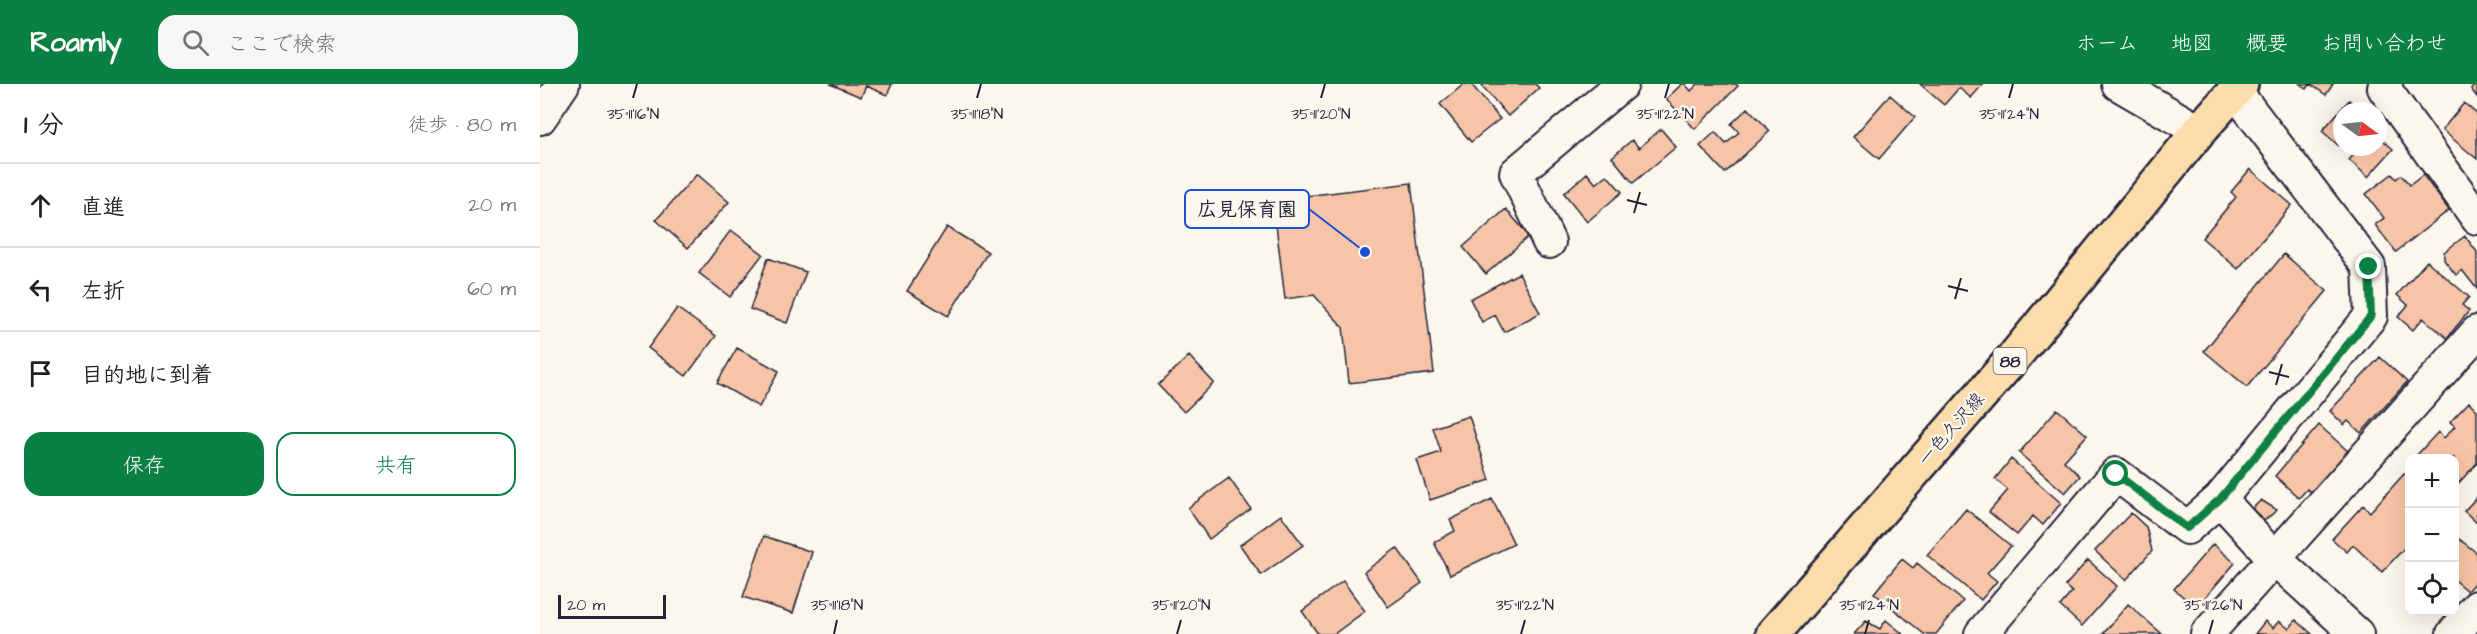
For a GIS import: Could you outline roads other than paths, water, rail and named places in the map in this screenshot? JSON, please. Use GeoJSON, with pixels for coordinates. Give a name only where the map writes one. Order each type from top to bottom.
{"type":"FeatureCollection","features":[{"type":"Feature","properties":{"kind":"main road","name":"一色久沢線"},"geometry":{"type":"LineString","coordinates":[[1773,634],[2014,357],[2199,131],[2239,88]]}},
{"type":"Feature","properties":{"kind":"street"},"geometry":{"type":"LineString","coordinates":[[540,118],[563,84]]}},
{"type":"Feature","properties":{"kind":"street"},"geometry":{"type":"LineString","coordinates":[[1549,242],[1516,173],[1622,84]]}},
{"type":"Feature","properties":{"kind":"street"},"geometry":{"type":"LineString","coordinates":[[2118,84],[2199,131]]}},
{"type":"Feature","properties":{"kind":"street"},"geometry":{"type":"LineString","coordinates":[[2386,84],[2384,88],[2477,218]]}},
{"type":"Feature","properties":{"kind":"street"},"geometry":{"type":"LineString","coordinates":[[1982,634],[2116,474],[2187,528],[2220,499],[2371,316],[2369,267],[2239,88]]}},
{"type":"Feature","properties":{"kind":"street"},"geometry":{"type":"LineString","coordinates":[[2207,634],[2477,332]]}},
{"type":"Feature","properties":{"kind":"street"},"geometry":{"type":"LineString","coordinates":[[2220,499],[2275,559],[2357,634]]}},
{"type":"Feature","properties":{"kind":"street"},"geometry":{"type":"LineString","coordinates":[[2453,634],[2477,607]]}},
{"type":"Feature","properties":{"kind":"place","name":"広見保育園"},"geometry":{"type":"Point","coordinates":[1365,252]}}]}
